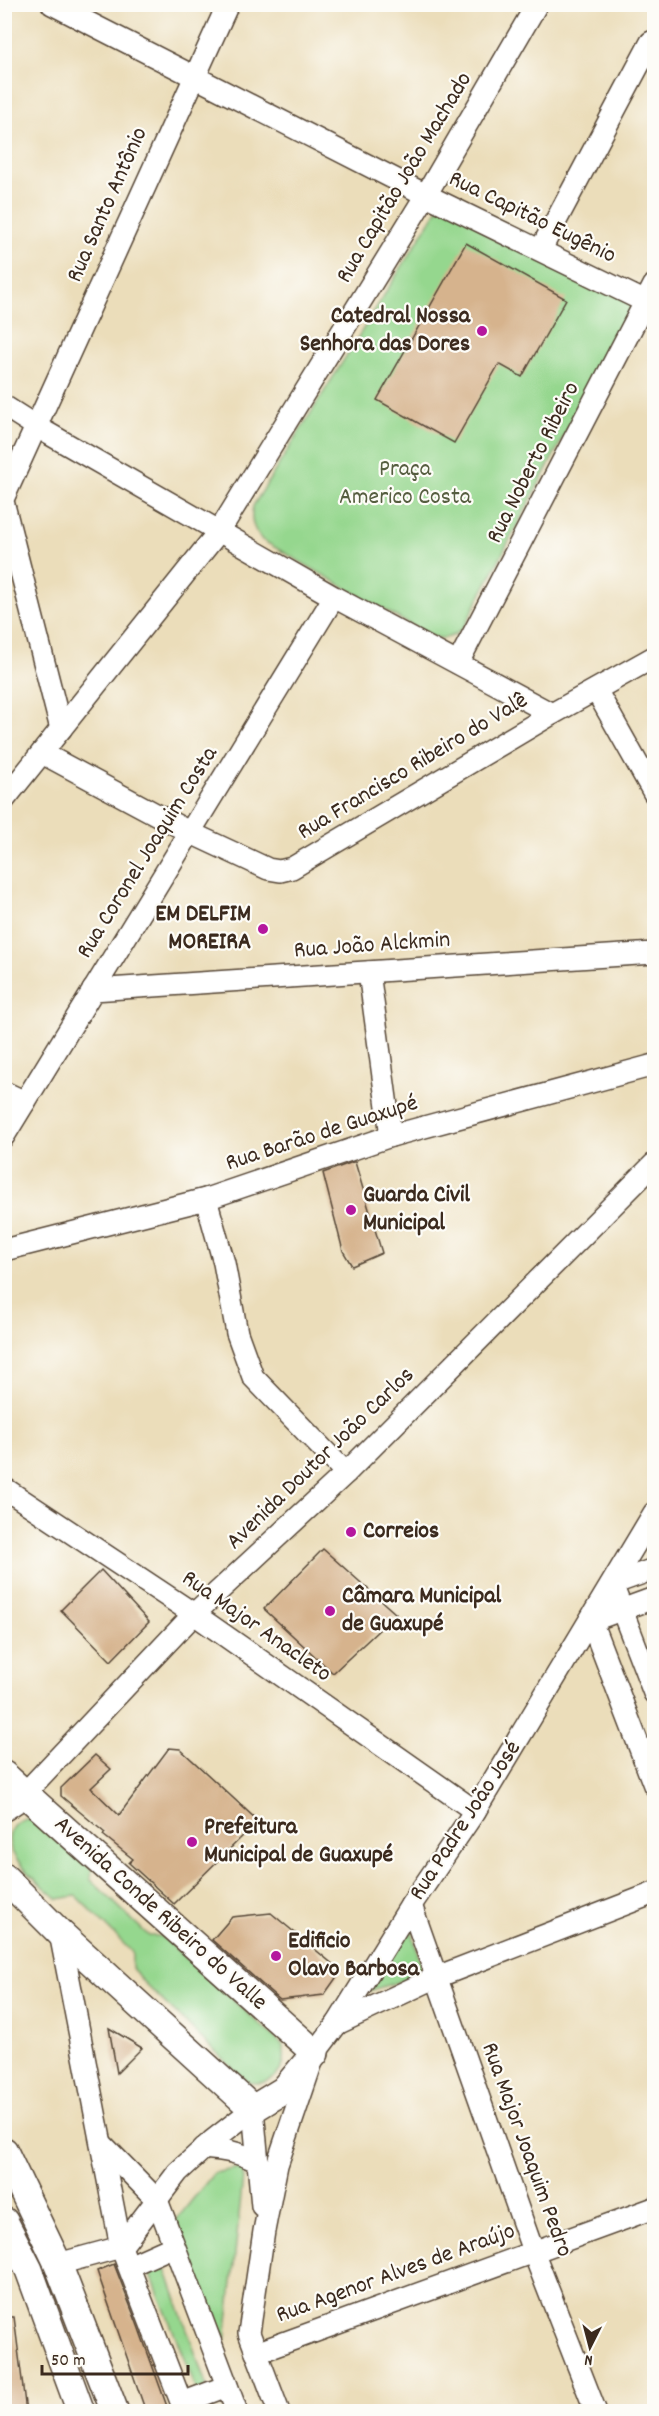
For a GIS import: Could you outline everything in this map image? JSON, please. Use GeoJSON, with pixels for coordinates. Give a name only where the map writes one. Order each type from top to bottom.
{"type":"FeatureCollection","features":[{"type":"Feature","properties":{"kind":"main road","name":"Avenida Conde Ribeiro do Valle"},"geometry":{"type":"LineString","coordinates":[[9,1786],[315,2053]]}},
{"type":"Feature","properties":{"kind":"main road"},"geometry":{"type":"LineString","coordinates":[[4,1877],[60,1933],[253,2109]]}},
{"type":"Feature","properties":{"kind":"main road","name":"Rua Padre João José"},"geometry":{"type":"LineString","coordinates":[[253,2109],[284,2090],[315,2053]]}},
{"type":"Feature","properties":{"kind":"main road"},"geometry":{"type":"LineString","coordinates":[[4,2151],[58,2264],[114,2412]]}},
{"type":"Feature","properties":{"kind":"main road"},"geometry":{"type":"LineString","coordinates":[[4,2221],[29,2270],[81,2412]]}},
{"type":"Feature","properties":{"kind":"main road"},"geometry":{"type":"LineString","coordinates":[[29,2270],[58,2264]]}},
{"type":"Feature","properties":{"kind":"street","name":"Rua Capitão Eugênio"},"geometry":{"type":"LineString","coordinates":[[52,4],[426,195],[652,298]]}},
{"type":"Feature","properties":{"kind":"street","name":"Rua Santo Antônio"},"geometry":{"type":"LineString","coordinates":[[4,497],[228,4]]}},
{"type":"Feature","properties":{"kind":"street","name":"Rua Capitão João Machado"},"geometry":{"type":"LineString","coordinates":[[4,800],[220,530],[426,195],[537,4]]}},
{"type":"Feature","properties":{"kind":"street"},"geometry":{"type":"LineString","coordinates":[[541,249],[651,42]]}},
{"type":"Feature","properties":{"kind":"street","name":"Rua Noberto Ribeiro"},"geometry":{"type":"LineString","coordinates":[[458,663],[652,298]]}},
{"type":"Feature","properties":{"kind":"street"},"geometry":{"type":"LineString","coordinates":[[4,406],[334,597],[552,714]]}},
{"type":"Feature","properties":{"kind":"street"},"geometry":{"type":"LineString","coordinates":[[4,505],[60,729]]}},
{"type":"Feature","properties":{"kind":"street","name":"Rua Coronel Joaquim Costa"},"geometry":{"type":"LineString","coordinates":[[4,1136],[334,597]]}},
{"type":"Feature","properties":{"kind":"street","name":"Rua Francisco Ribeiro do Valê"},"geometry":{"type":"LineString","coordinates":[[42,753],[191,833],[268,869],[280,871],[292,868],[552,714],[654,657]]}},
{"type":"Feature","properties":{"kind":"street"},"geometry":{"type":"LineString","coordinates":[[596,690],[654,793]]}},
{"type":"Feature","properties":{"kind":"street","name":"Rua João Alckmin"},"geometry":{"type":"LineString","coordinates":[[93,990],[654,952]]}},
{"type":"Feature","properties":{"kind":"street"},"geometry":{"type":"LineString","coordinates":[[369,972],[391,1136]]}},
{"type":"Feature","properties":{"kind":"street","name":"Rua Barão de Guaxupé"},"geometry":{"type":"LineString","coordinates":[[4,1250],[206,1199],[391,1136],[654,1065]]}},
{"type":"Feature","properties":{"kind":"street"},"geometry":{"type":"LineString","coordinates":[[4,1092],[25,1102]]}},
{"type":"Feature","properties":{"kind":"street","name":"Avenida Doutor João Carlos"},"geometry":{"type":"LineString","coordinates":[[9,1786],[346,1473],[654,1164]]}},
{"type":"Feature","properties":{"kind":"street"},"geometry":{"type":"LineString","coordinates":[[206,1199],[224,1263],[237,1333],[254,1377],[346,1473]]}},
{"type":"Feature","properties":{"kind":"street","name":"Rua Major Anacleto"},"geometry":{"type":"LineString","coordinates":[[4,1488],[194,1614],[475,1811]]}},
{"type":"Feature","properties":{"kind":"street","name":"Rua Padre João José"},"geometry":{"type":"LineString","coordinates":[[315,2053],[337,2024],[411,1905],[475,1811],[654,1513]]}},
{"type":"Feature","properties":{"kind":"street"},"geometry":{"type":"LineString","coordinates":[[654,1569],[612,1584],[654,1693]]}},
{"type":"Feature","properties":{"kind":"street"},"geometry":{"type":"LineString","coordinates":[[654,1598],[591,1621],[654,1785]]}},
{"type":"Feature","properties":{"kind":"street"},"geometry":{"type":"LineString","coordinates":[[337,2024],[438,1977],[654,1893]]}},
{"type":"Feature","properties":{"kind":"street","name":"Rua Major Joaquim Pedro"},"geometry":{"type":"LineString","coordinates":[[411,1905],[533,2251],[596,2412]]}},
{"type":"Feature","properties":{"kind":"street"},"geometry":{"type":"LineString","coordinates":[[60,1933],[121,2247],[183,2407],[227,2386]]}},
{"type":"Feature","properties":{"kind":"street"},"geometry":{"type":"LineString","coordinates":[[279,2412],[249,2333],[264,2231],[277,2166],[315,2053]]}},
{"type":"Feature","properties":{"kind":"street"},"geometry":{"type":"LineString","coordinates":[[253,2109],[264,2231]]}},
{"type":"Feature","properties":{"kind":"street"},"geometry":{"type":"LineString","coordinates":[[58,2264],[121,2247],[178,2172],[253,2109]]}},
{"type":"Feature","properties":{"kind":"street"},"geometry":{"type":"LineString","coordinates":[[102,2144],[157,2200],[237,2412]]}},
{"type":"Feature","properties":{"kind":"street"},"geometry":{"type":"LineString","coordinates":[[204,2148],[242,2153],[258,2162]]}},
{"type":"Feature","properties":{"kind":"street","name":"Rua Agenor Alves de Araújo"},"geometry":{"type":"LineString","coordinates":[[256,2353],[654,2208]]}},
{"type":"Feature","properties":{"kind":"street"},"geometry":{"type":"LineString","coordinates":[[129,2266],[174,2246]]}},
{"type":"Feature","properties":{"kind":"green space","name":"Praça Americo Costa"},"geometry":{"type":"Polygon","coordinates":[[[442,202],[633,304],[465,625],[454,635],[445,638],[430,636],[262,540],[252,520],[253,506],[442,202]]]}},
{"type":"Feature","properties":{"kind":"green space"},"geometry":{"type":"Polygon","coordinates":[[[35,1818],[92,1870],[90,1879],[149,1936],[161,1936],[282,2044],[284,2061],[277,2074],[264,2082],[247,2082],[139,1978],[132,1968],[132,1952],[76,1896],[58,1899],[24,1869],[11,1850],[9,1840],[15,1825],[35,1818]]]}},
{"type":"Feature","properties":{"kind":"green space"},"geometry":{"type":"Polygon","coordinates":[[[410,1923],[423,1974],[369,1991],[410,1923]]]}},
{"type":"Feature","properties":{"kind":"green space"},"geometry":{"type":"Polygon","coordinates":[[[244,2167],[226,2341],[175,2221],[214,2173],[244,2167]]]}},
{"type":"Feature","properties":{"kind":"green space"},"geometry":{"type":"Polygon","coordinates":[[[162,2257],[207,2387],[197,2391],[147,2265],[162,2257]]]}},
{"type":"Feature","properties":{"kind":"building","name":"Catedral Nossa Senhora das Dores"},"geometry":{"type":"Polygon","coordinates":[[[466,243],[566,299],[522,377],[499,364],[454,443],[377,400],[466,243]]]}},
{"type":"Feature","properties":{"kind":"building","name":"Guarda Civil Municipal"},"geometry":{"type":"Polygon","coordinates":[[[355,1162],[382,1253],[352,1266],[343,1251],[323,1173],[355,1162]]]}},
{"type":"Feature","properties":{"kind":"building","name":"Câmara Municipal de Guaxupé"},"geometry":{"type":"Polygon","coordinates":[[[323,1549],[396,1614],[333,1673],[264,1609],[323,1549]]]}},
{"type":"Feature","properties":{"kind":"building"},"geometry":{"type":"Polygon","coordinates":[[[101,1570],[149,1622],[111,1661],[61,1610],[101,1570]]]}},
{"type":"Feature","properties":{"kind":"building"},"geometry":{"type":"Polygon","coordinates":[[[169,1748],[180,1749],[258,1821],[174,1904],[129,1863],[133,1859],[61,1796],[61,1788],[95,1755],[111,1769],[91,1788],[119,1815],[169,1748]]]}},
{"type":"Feature","properties":{"kind":"building","name":"Edificio Olavo Barbosa"},"geometry":{"type":"Polygon","coordinates":[[[271,1913],[341,1971],[324,1995],[280,2000],[212,1940],[232,1917],[271,1913]]]}},
{"type":"Feature","properties":{"kind":"building"},"geometry":{"type":"Polygon","coordinates":[[[109,2028],[142,2048],[117,2073],[109,2028]]]}},
{"type":"Feature","properties":{"kind":"building"},"geometry":{"type":"Polygon","coordinates":[[[114,2264],[169,2412],[146,2412],[97,2271],[114,2264]]]}},
{"type":"Feature","properties":{"kind":"building"},"geometry":{"type":"Polygon","coordinates":[[[4,2317],[14,2317],[26,2412],[4,2412],[4,2317]]]}},
{"type":"Feature","properties":{"kind":"place","name":"Catedral Nossa Senhora das Dores"},"geometry":{"type":"Point","coordinates":[482,331]}},
{"type":"Feature","properties":{"kind":"place","name":"EM DELFIM MOREIRA"},"geometry":{"type":"Point","coordinates":[263,929]}},
{"type":"Feature","properties":{"kind":"place","name":"Guarda Civil Municipal"},"geometry":{"type":"Point","coordinates":[351,1210]}},
{"type":"Feature","properties":{"kind":"place","name":"Correios"},"geometry":{"type":"Point","coordinates":[351,1532]}},
{"type":"Feature","properties":{"kind":"place","name":"Câmara Municipal de Guaxupé"},"geometry":{"type":"Point","coordinates":[330,1611]}},
{"type":"Feature","properties":{"kind":"place","name":"Prefeitura Municipal de Guaxupé"},"geometry":{"type":"Point","coordinates":[192,1842]}},
{"type":"Feature","properties":{"kind":"place","name":"Edificio Olavo Barbosa"},"geometry":{"type":"Point","coordinates":[276,1956]}}]}
